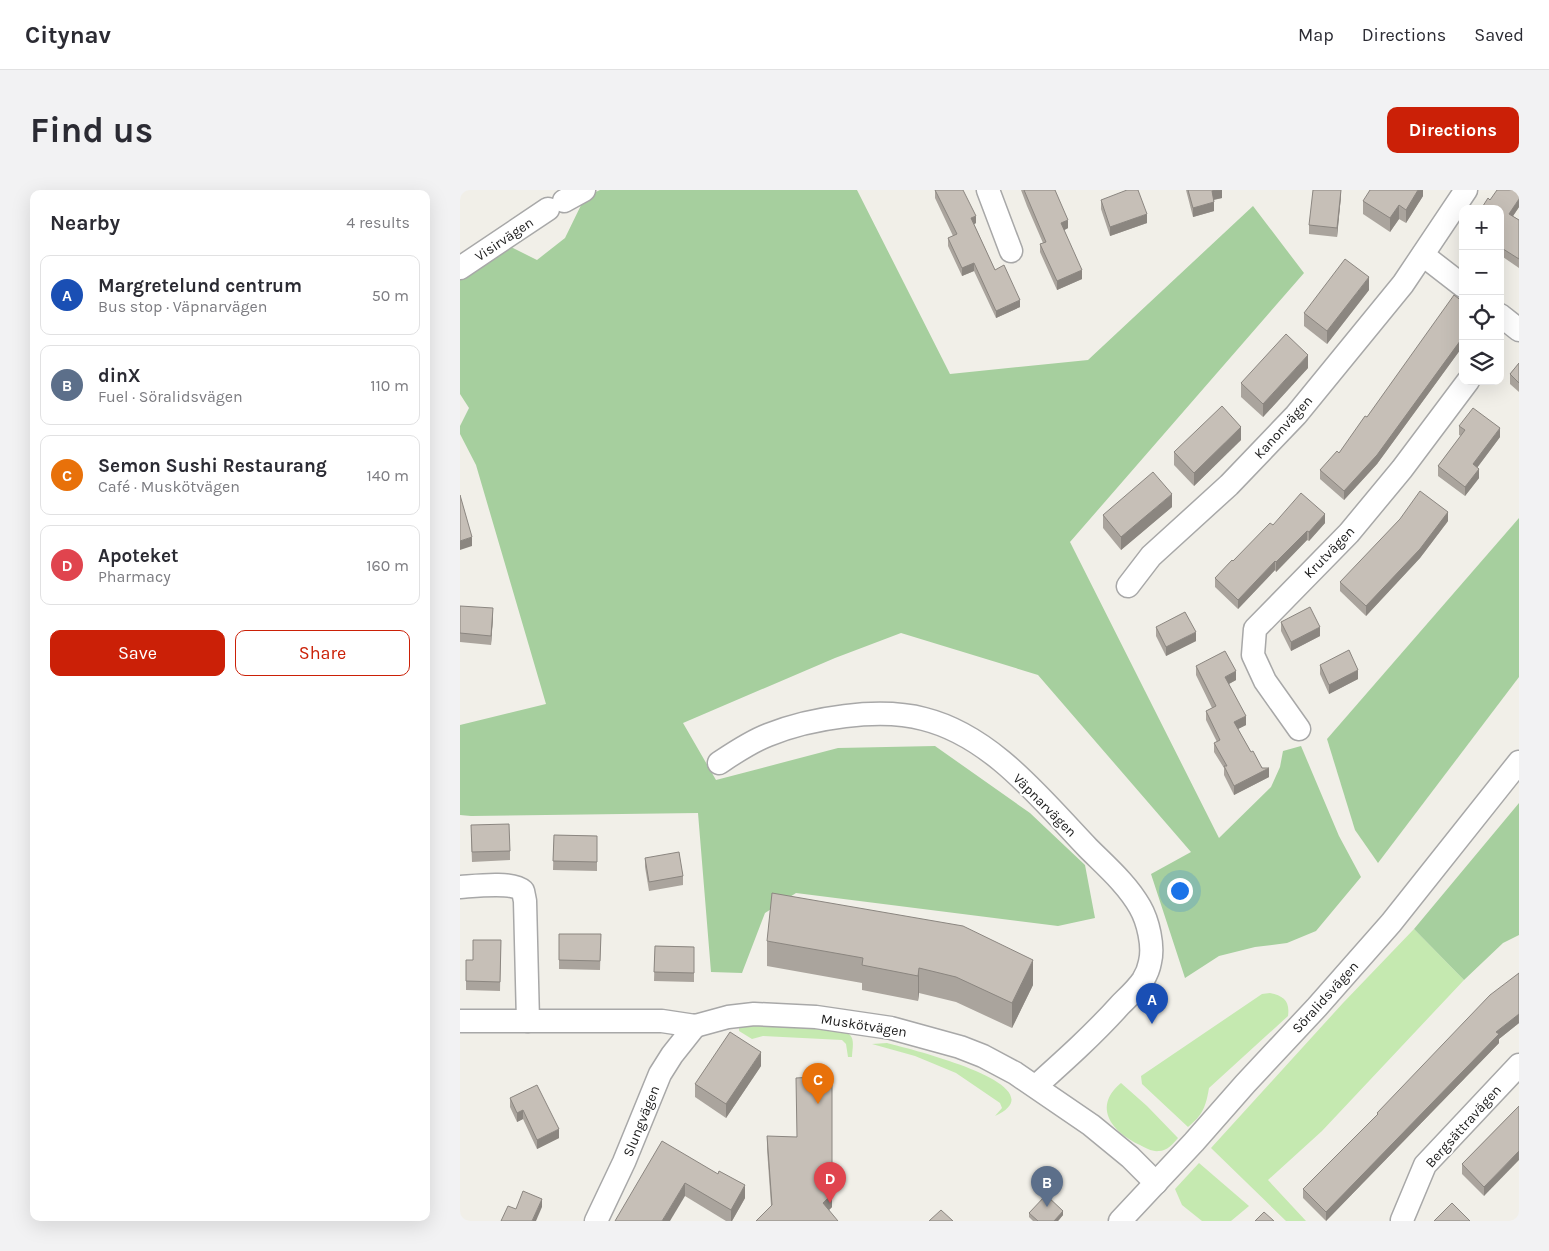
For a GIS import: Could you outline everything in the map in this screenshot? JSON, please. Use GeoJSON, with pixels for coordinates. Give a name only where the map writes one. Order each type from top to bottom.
{"type":"FeatureCollection","features":[{"type":"Feature","properties":{"kind":"street","name":"Visirvägen"},"geometry":{"type":"LineString","coordinates":[[460,268],[556,205],[584,190]]}},
{"type":"Feature","properties":{"kind":"street"},"geometry":{"type":"LineString","coordinates":[[988,190],[1011,251]]}},
{"type":"Feature","properties":{"kind":"street","name":"Kanonvägen"},"geometry":{"type":"LineString","coordinates":[[1128,586],[1151,556],[1229,485],[1296,415],[1403,284],[1466,190]]}},
{"type":"Feature","properties":{"kind":"street"},"geometry":{"type":"LineString","coordinates":[[1423,255],[1459,283]]}},
{"type":"Feature","properties":{"kind":"street","name":"Krutvägen"},"geometry":{"type":"LineString","coordinates":[[1299,729],[1264,680],[1253,655],[1256,629],[1349,533],[1402,469],[1465,385]]}},
{"type":"Feature","properties":{"kind":"street","name":"Väpnarvägen"},"geometry":{"type":"LineString","coordinates":[[718,763],[769,734],[816,721],[856,715],[901,715],[924,718],[959,731],[982,745],[1002,761],[1044,802],[1129,890],[1145,919],[1150,945],[1150,961],[1144,978],[1125,999],[1066,1060],[1036,1086]]}},
{"type":"Feature","properties":{"kind":"street","name":"Söralidsvägen"},"geometry":{"type":"LineString","coordinates":[[1120,1221],[1317,1007],[1391,923],[1519,762]]}},
{"type":"Feature","properties":{"kind":"street"},"geometry":{"type":"LineString","coordinates":[[460,887],[508,886],[517,887],[523,891],[525,900],[528,1021]]}},
{"type":"Feature","properties":{"kind":"street","name":"Muskötvägen"},"geometry":{"type":"LineString","coordinates":[[460,1021],[662,1021],[695,1026],[728,1016],[754,1014],[816,1017],[891,1028],[968,1050],[1016,1073],[1092,1125],[1156,1183]]}},
{"type":"Feature","properties":{"kind":"street","name":"Slungvägen"},"geometry":{"type":"LineString","coordinates":[[596,1221],[624,1162],[660,1074],[695,1026]]}},
{"type":"Feature","properties":{"kind":"street","name":"Bergsättravägen"},"geometry":{"type":"LineString","coordinates":[[1402,1220],[1425,1164],[1519,1065]]}},
{"type":"Feature","properties":{"kind":"green space"},"geometry":{"type":"Polygon","coordinates":[[[600,190],[857,190],[950,374],[1088,360],[1253,206],[1304,273],[1070,542],[1219,838],[1271,787],[1280,767],[1283,751],[1301,746],[1339,836],[1361,877],[1316,931],[1287,943],[1255,947],[1219,956],[1185,978],[1151,874],[1191,852],[1038,675],[901,633],[835,658],[683,723],[716,780],[838,748],[935,746],[1030,813],[1085,865],[1095,918],[1058,926],[796,893],[765,913],[742,973],[711,972],[698,813],[460,815],[460,725],[546,704],[476,465],[460,434],[460,426],[469,408],[460,394],[460,279],[505,244],[537,260],[565,238],[585,197],[600,190]]]}},
{"type":"Feature","properties":{"kind":"green space"},"geometry":{"type":"Polygon","coordinates":[[[1519,518],[1519,677],[1378,863],[1355,830],[1327,739],[1519,518]]]}},
{"type":"Feature","properties":{"kind":"green space"},"geometry":{"type":"Polygon","coordinates":[[[1519,803],[1519,935],[1503,943],[1464,980],[1414,929],[1519,803]]]}},
{"type":"Feature","properties":{"kind":"green space"},"geometry":{"type":"Polygon","coordinates":[[[1414,929],[1464,980],[1322,1131],[1268,1180],[1306,1221],[1286,1221],[1211,1148],[1343,1003],[1414,929]]]}},
{"type":"Feature","properties":{"kind":"green space"},"geometry":{"type":"Polygon","coordinates":[[[1270,993],[1285,1000],[1288,1006],[1288,1016],[1209,1088],[1203,1110],[1188,1127],[1142,1084],[1141,1076],[1262,994],[1270,993]]]}},
{"type":"Feature","properties":{"kind":"green space"},"geometry":{"type":"Polygon","coordinates":[[[757,1024],[821,1027],[844,1032],[850,1035],[852,1040],[852,1057],[848,1057],[846,1044],[842,1040],[763,1036],[752,1039],[739,1031],[739,1026],[757,1024]]]}},
{"type":"Feature","properties":{"kind":"green space"},"geometry":{"type":"Polygon","coordinates":[[[887,1043],[947,1060],[973,1070],[995,1081],[1009,1092],[1010,1104],[995,1116],[1002,1108],[1000,1103],[956,1073],[915,1056],[872,1044],[887,1043]]]}},
{"type":"Feature","properties":{"kind":"green space"},"geometry":{"type":"Polygon","coordinates":[[[1121,1083],[1147,1106],[1178,1138],[1170,1147],[1162,1151],[1149,1150],[1130,1140],[1114,1126],[1107,1110],[1108,1101],[1112,1092],[1121,1083]]]}},
{"type":"Feature","properties":{"kind":"green space"},"geometry":{"type":"Polygon","coordinates":[[[1199,1163],[1249,1206],[1231,1221],[1202,1221],[1182,1205],[1175,1189],[1199,1163]]]}},
{"type":"Feature","properties":{"kind":"building"},"geometry":{"type":"Polygon","coordinates":[[[935,190],[963,190],[976,216],[971,218],[995,270],[1004,265],[1020,300],[996,311],[974,263],[962,268],[948,238],[957,234],[935,190]]]}},
{"type":"Feature","properties":{"kind":"building"},"geometry":{"type":"Polygon","coordinates":[[[1024,190],[1055,190],[1068,220],[1061,223],[1082,270],[1057,281],[1040,244],[1046,242],[1024,190]]]}},
{"type":"Feature","properties":{"kind":"building"},"geometry":{"type":"Polygon","coordinates":[[[1127,190],[1138,190],[1147,214],[1110,227],[1101,200],[1127,190]]]}},
{"type":"Feature","properties":{"kind":"building"},"geometry":{"type":"Polygon","coordinates":[[[1188,190],[1216,190],[1212,191],[1214,202],[1193,208],[1188,190]]]}},
{"type":"Feature","properties":{"kind":"building"},"geometry":{"type":"Polygon","coordinates":[[[1313,190],[1341,190],[1337,228],[1309,225],[1313,190]]]}},
{"type":"Feature","properties":{"kind":"building"},"geometry":{"type":"Polygon","coordinates":[[[1370,190],[1418,190],[1406,210],[1399,205],[1390,218],[1363,201],[1370,190]]]}},
{"type":"Feature","properties":{"kind":"building"},"geometry":{"type":"Polygon","coordinates":[[[1497,190],[1519,190],[1519,199],[1509,214],[1519,220],[1519,259],[1504,250],[1504,205],[1484,205],[1488,198],[1490,200],[1497,190]]]}},
{"type":"Feature","properties":{"kind":"building"},"geometry":{"type":"Polygon","coordinates":[[[1345,259],[1369,277],[1327,331],[1304,313],[1345,259]]]}},
{"type":"Feature","properties":{"kind":"building"},"geometry":{"type":"Polygon","coordinates":[[[1454,295],[1459,299],[1459,342],[1377,455],[1344,491],[1320,470],[1337,451],[1339,453],[1365,416],[1367,417],[1454,295]]]}},
{"type":"Feature","properties":{"kind":"building"},"geometry":{"type":"Polygon","coordinates":[[[1286,334],[1308,355],[1263,404],[1241,383],[1286,334]]]}},
{"type":"Feature","properties":{"kind":"building"},"geometry":{"type":"Polygon","coordinates":[[[1519,363],[1519,383],[1510,374],[1519,363]]]}},
{"type":"Feature","properties":{"kind":"building"},"geometry":{"type":"Polygon","coordinates":[[[1222,406],[1241,427],[1194,473],[1174,452],[1222,406]]]}},
{"type":"Feature","properties":{"kind":"building"},"geometry":{"type":"Polygon","coordinates":[[[1473,408],[1500,428],[1473,464],[1479,469],[1465,487],[1438,466],[1465,430],[1459,426],[1473,408]]]}},
{"type":"Feature","properties":{"kind":"building"},"geometry":{"type":"Polygon","coordinates":[[[1153,472],[1172,494],[1121,537],[1103,515],[1153,472]]]}},
{"type":"Feature","properties":{"kind":"building"},"geometry":{"type":"Polygon","coordinates":[[[1420,491],[1448,512],[1420,549],[1366,606],[1340,582],[1400,519],[1420,491]]]}},
{"type":"Feature","properties":{"kind":"building"},"geometry":{"type":"Polygon","coordinates":[[[1301,493],[1325,514],[1309,532],[1307,531],[1275,561],[1238,600],[1215,578],[1270,523],[1273,525],[1301,493]]]}},
{"type":"Feature","properties":{"kind":"building"},"geometry":{"type":"Polygon","coordinates":[[[460,495],[472,537],[460,541],[460,495]]]}},
{"type":"Feature","properties":{"kind":"building"},"geometry":{"type":"Polygon","coordinates":[[[460,606],[493,608],[491,636],[460,633],[460,606]]]}},
{"type":"Feature","properties":{"kind":"building"},"geometry":{"type":"Polygon","coordinates":[[[1310,607],[1320,627],[1291,642],[1281,622],[1310,607]]]}},
{"type":"Feature","properties":{"kind":"building"},"geometry":{"type":"Polygon","coordinates":[[[1185,612],[1196,632],[1166,647],[1156,627],[1185,612]]]}},
{"type":"Feature","properties":{"kind":"building"},"geometry":{"type":"Polygon","coordinates":[[[1349,650],[1358,670],[1329,685],[1320,665],[1349,650]]]}},
{"type":"Feature","properties":{"kind":"building"},"geometry":{"type":"Polygon","coordinates":[[[1225,651],[1236,671],[1225,677],[1246,716],[1234,722],[1262,768],[1269,768],[1234,786],[1224,766],[1227,766],[1214,743],[1220,740],[1206,711],[1216,706],[1196,666],[1225,651]]]}},
{"type":"Feature","properties":{"kind":"building"},"geometry":{"type":"Polygon","coordinates":[[[509,824],[510,851],[472,852],[471,825],[509,824]]]}},
{"type":"Feature","properties":{"kind":"building"},"geometry":{"type":"Polygon","coordinates":[[[554,835],[597,836],[597,862],[553,861],[554,835]]]}},
{"type":"Feature","properties":{"kind":"building"},"geometry":{"type":"Polygon","coordinates":[[[679,852],[683,876],[649,882],[645,858],[679,852]]]}},
{"type":"Feature","properties":{"kind":"building"},"geometry":{"type":"Polygon","coordinates":[[[772,893],[963,926],[1033,960],[1012,1003],[956,977],[919,968],[918,976],[862,965],[863,958],[767,941],[772,893]]]}},
{"type":"Feature","properties":{"kind":"building"},"geometry":{"type":"Polygon","coordinates":[[[559,934],[601,934],[600,961],[559,960],[559,934]]]}},
{"type":"Feature","properties":{"kind":"building"},"geometry":{"type":"Polygon","coordinates":[[[473,940],[501,940],[500,982],[466,981],[466,960],[473,960],[473,940]]]}},
{"type":"Feature","properties":{"kind":"building"},"geometry":{"type":"Polygon","coordinates":[[[655,946],[694,947],[694,973],[654,972],[655,946]]]}},
{"type":"Feature","properties":{"kind":"building"},"geometry":{"type":"Polygon","coordinates":[[[1519,973],[1519,1014],[1496,1032],[1499,1034],[1326,1212],[1303,1189],[1378,1114],[1490,995],[1519,973]]]}},
{"type":"Feature","properties":{"kind":"building"},"geometry":{"type":"Polygon","coordinates":[[[730,1032],[761,1052],[726,1104],[695,1084],[730,1032]]]}},
{"type":"Feature","properties":{"kind":"building"},"geometry":{"type":"Polygon","coordinates":[[[832,1076],[832,1194],[823,1203],[838,1221],[756,1221],[772,1205],[767,1136],[797,1137],[796,1078],[832,1076]]]}},
{"type":"Feature","properties":{"kind":"building"},"geometry":{"type":"Polygon","coordinates":[[[537,1085],[559,1129],[537,1140],[523,1110],[517,1113],[510,1098],[537,1085]]]}},
{"type":"Feature","properties":{"kind":"building"},"geometry":{"type":"Polygon","coordinates":[[[1519,1106],[1519,1151],[1484,1187],[1462,1164],[1519,1106]]]}},
{"type":"Feature","properties":{"kind":"building"},"geometry":{"type":"Polygon","coordinates":[[[662,1141],[718,1174],[719,1171],[745,1185],[731,1210],[685,1183],[662,1221],[615,1221],[662,1141]]]}},
{"type":"Feature","properties":{"kind":"building"},"geometry":{"type":"Polygon","coordinates":[[[523,1191],[542,1199],[532,1221],[501,1221],[508,1206],[516,1209],[523,1191]]]}},
{"type":"Feature","properties":{"kind":"building"},"geometry":{"type":"Polygon","coordinates":[[[1046,1195],[1063,1211],[1054,1221],[1038,1221],[1029,1213],[1046,1195]]]}},
{"type":"Feature","properties":{"kind":"building"},"geometry":{"type":"Polygon","coordinates":[[[1452,1203],[1470,1221],[1434,1221],[1452,1203]]]}},
{"type":"Feature","properties":{"kind":"building"},"geometry":{"type":"Polygon","coordinates":[[[941,1210],[953,1221],[929,1221],[941,1210]]]}},
{"type":"Feature","properties":{"kind":"building"},"geometry":{"type":"Polygon","coordinates":[[[1264,1212],[1274,1221],[1255,1221],[1264,1212]]]}},
{"type":"Feature","properties":{"kind":"place","name":"Margretelund centrum"},"geometry":{"type":"Point","coordinates":[1152,1024]}},
{"type":"Feature","properties":{"kind":"place","name":"Semon Sushi Restaurang"},"geometry":{"type":"Point","coordinates":[818,1104]}},
{"type":"Feature","properties":{"kind":"place","name":"Apoteket"},"geometry":{"type":"Point","coordinates":[830,1203]}},
{"type":"Feature","properties":{"kind":"place","name":"dinX"},"geometry":{"type":"Point","coordinates":[1047,1207]}}]}
